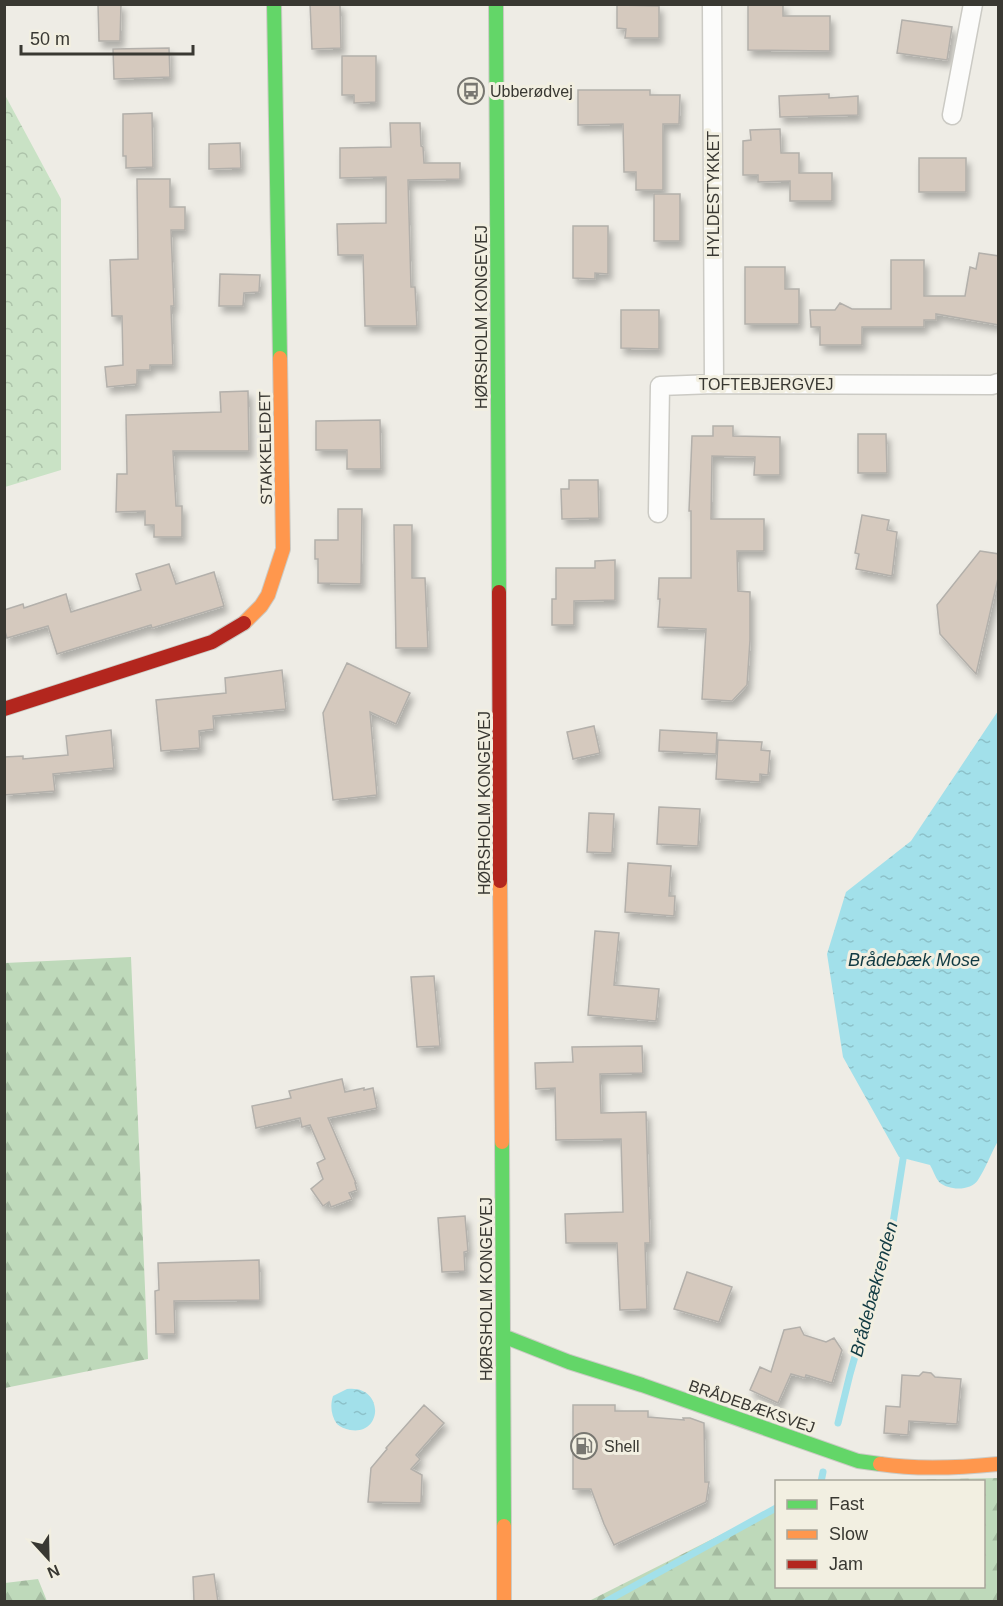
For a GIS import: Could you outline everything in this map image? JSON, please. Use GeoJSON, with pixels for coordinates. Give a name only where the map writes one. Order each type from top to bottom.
{"type":"FeatureCollection","features":[{"type":"Feature","properties":{"kind":"main road","name":"STAKKELEDET"},"geometry":{"type":"LineString","coordinates":[[4,709],[212,642],[236,630],[255,615],[275,584],[283,549],[274,4]]}},
{"type":"Feature","properties":{"kind":"main road","name":"HØRSHOLM KONGEVEJ"},"geometry":{"type":"LineString","coordinates":[[496,4],[504,1602]]}},
{"type":"Feature","properties":{"kind":"main road","name":"BRÅDEBÆKSVEJ"},"geometry":{"type":"LineString","coordinates":[[502,1336],[569,1362],[642,1385],[858,1461],[901,1467],[959,1468],[999,1464]]}},
{"type":"Feature","properties":{"kind":"street","name":"HYLDESTYKKET"},"geometry":{"type":"LineString","coordinates":[[712,4],[714,384]]}},
{"type":"Feature","properties":{"kind":"street"},"geometry":{"type":"LineString","coordinates":[[952,115],[973,4]]}},
{"type":"Feature","properties":{"kind":"street","name":"TOFTEBJERGVEJ"},"geometry":{"type":"LineString","coordinates":[[658,513],[660,386],[999,383]]}},
{"type":"Feature","properties":{"kind":"green space"},"geometry":{"type":"Polygon","coordinates":[[[5,95],[61,199],[61,470],[5,487],[5,95]]]}},
{"type":"Feature","properties":{"kind":"green space"},"geometry":{"type":"Polygon","coordinates":[[[131,957],[148,1359],[5,1388],[5,963],[131,957]]]}},
{"type":"Feature","properties":{"kind":"green space"},"geometry":{"type":"Polygon","coordinates":[[[998,1478],[998,1601],[587,1602],[775,1508],[775,1588],[985,1588],[985,1480],[884,1480],[998,1478]]]}},
{"type":"Feature","properties":{"kind":"green space"},"geometry":{"type":"Polygon","coordinates":[[[38,1579],[47,1601],[5,1601],[5,1583],[38,1579]]]}},
{"type":"Feature","properties":{"kind":"water","name":"Brådebæk Mose"},"geometry":{"type":"Polygon","coordinates":[[[998,711],[998,1141],[984,1171],[975,1184],[965,1188],[954,1188],[939,1182],[930,1165],[899,1157],[843,1057],[827,954],[846,892],[911,841],[998,711]]]}},
{"type":"Feature","properties":{"kind":"water"},"geometry":{"type":"Polygon","coordinates":[[[347,1389],[359,1390],[368,1394],[373,1401],[374,1418],[361,1430],[343,1428],[333,1418],[331,1407],[333,1396],[347,1389]]]}},
{"type":"Feature","properties":{"kind":"building"},"geometry":{"type":"Polygon","coordinates":[[[98,4],[121,4],[120,41],[99,41],[98,4]]]}},
{"type":"Feature","properties":{"kind":"building"},"geometry":{"type":"Polygon","coordinates":[[[310,4],[340,4],[341,48],[312,49],[310,4]]]}},
{"type":"Feature","properties":{"kind":"building"},"geometry":{"type":"Polygon","coordinates":[[[748,4],[783,4],[783,16],[830,16],[830,51],[748,50],[748,4]]]}},
{"type":"Feature","properties":{"kind":"building"},"geometry":{"type":"Polygon","coordinates":[[[617,5],[659,6],[659,38],[625,38],[626,29],[617,28],[617,5]]]}},
{"type":"Feature","properties":{"kind":"building"},"geometry":{"type":"Polygon","coordinates":[[[902,20],[952,27],[947,60],[897,53],[902,20]]]}},
{"type":"Feature","properties":{"kind":"building"},"geometry":{"type":"Polygon","coordinates":[[[169,48],[170,77],[114,79],[113,49],[169,48]]]}},
{"type":"Feature","properties":{"kind":"building"},"geometry":{"type":"Polygon","coordinates":[[[342,56],[376,56],[376,102],[354,103],[354,95],[342,95],[342,56]]]}},
{"type":"Feature","properties":{"kind":"building"},"geometry":{"type":"Polygon","coordinates":[[[578,90],[650,90],[650,95],[680,95],[679,124],[663,124],[663,190],[636,190],[636,172],[624,172],[623,124],[578,125],[578,90]]]}},
{"type":"Feature","properties":{"kind":"building"},"geometry":{"type":"Polygon","coordinates":[[[829,94],[829,98],[858,96],[858,115],[780,117],[779,96],[829,94]]]}},
{"type":"Feature","properties":{"kind":"building"},"geometry":{"type":"Polygon","coordinates":[[[152,113],[153,167],[126,168],[126,156],[123,156],[123,114],[152,113]]]}},
{"type":"Feature","properties":{"kind":"building"},"geometry":{"type":"Polygon","coordinates":[[[390,123],[420,123],[424,163],[460,163],[460,179],[408,180],[411,287],[415,287],[417,326],[365,326],[363,255],[338,255],[337,224],[386,223],[386,177],[340,178],[340,148],[391,147],[390,123]]]}},
{"type":"Feature","properties":{"kind":"building"},"geometry":{"type":"Polygon","coordinates":[[[780,129],[781,153],[799,153],[799,173],[832,173],[832,201],[790,201],[790,181],[758,182],[758,175],[743,175],[743,141],[751,140],[750,130],[780,129]]]}},
{"type":"Feature","properties":{"kind":"building"},"geometry":{"type":"Polygon","coordinates":[[[240,143],[241,168],[209,169],[209,144],[240,143]]]}},
{"type":"Feature","properties":{"kind":"building"},"geometry":{"type":"Polygon","coordinates":[[[919,158],[966,158],[966,192],[919,192],[919,158]]]}},
{"type":"Feature","properties":{"kind":"building"},"geometry":{"type":"Polygon","coordinates":[[[137,179],[170,179],[170,207],[185,207],[185,230],[171,230],[174,306],[171,306],[173,365],[150,365],[150,370],[137,370],[137,384],[107,387],[105,367],[123,365],[122,316],[112,316],[110,260],[138,259],[137,179]]]}},
{"type":"Feature","properties":{"kind":"building"},"geometry":{"type":"Polygon","coordinates":[[[654,194],[680,194],[680,241],[654,241],[654,194]]]}},
{"type":"Feature","properties":{"kind":"building"},"geometry":{"type":"Polygon","coordinates":[[[573,226],[608,226],[608,274],[595,273],[595,279],[573,278],[573,226]]]}},
{"type":"Feature","properties":{"kind":"building"},"geometry":{"type":"Polygon","coordinates":[[[979,253],[999,256],[999,325],[936,314],[936,320],[924,320],[924,327],[862,327],[862,345],[820,345],[820,327],[811,327],[810,310],[835,310],[840,303],[852,309],[891,309],[891,260],[924,260],[924,296],[965,296],[970,267],[976,269],[979,253]]]}},
{"type":"Feature","properties":{"kind":"building"},"geometry":{"type":"Polygon","coordinates":[[[745,267],[785,267],[785,289],[799,289],[799,324],[745,324],[745,267]]]}},
{"type":"Feature","properties":{"kind":"building"},"geometry":{"type":"Polygon","coordinates":[[[220,274],[260,275],[259,292],[244,293],[243,306],[219,306],[220,274]]]}},
{"type":"Feature","properties":{"kind":"building"},"geometry":{"type":"Polygon","coordinates":[[[621,310],[659,310],[659,349],[621,348],[621,310]]]}},
{"type":"Feature","properties":{"kind":"building"},"geometry":{"type":"Polygon","coordinates":[[[248,391],[249,451],[173,451],[176,506],[182,506],[182,537],[154,537],[154,525],[145,525],[145,511],[116,512],[117,474],[127,474],[126,415],[221,412],[220,392],[248,391]]]}},
{"type":"Feature","properties":{"kind":"building"},"geometry":{"type":"Polygon","coordinates":[[[380,420],[381,469],[347,469],[347,450],[316,450],[316,421],[380,420]]]}},
{"type":"Feature","properties":{"kind":"building"},"geometry":{"type":"Polygon","coordinates":[[[713,426],[733,426],[733,436],[780,437],[780,475],[754,475],[755,457],[712,456],[711,519],[764,519],[764,551],[737,551],[738,591],[750,592],[750,640],[747,685],[732,701],[702,699],[706,629],[658,627],[659,578],[691,578],[691,511],[689,511],[692,436],[713,436],[713,426]]]}},
{"type":"Feature","properties":{"kind":"building"},"geometry":{"type":"Polygon","coordinates":[[[858,434],[886,434],[887,473],[858,473],[858,434]]]}},
{"type":"Feature","properties":{"kind":"building"},"geometry":{"type":"Polygon","coordinates":[[[569,480],[598,480],[599,518],[562,519],[561,489],[569,489],[569,480]]]}},
{"type":"Feature","properties":{"kind":"building"},"geometry":{"type":"Polygon","coordinates":[[[338,509],[362,509],[361,584],[318,583],[315,540],[338,540],[338,509]]]}},
{"type":"Feature","properties":{"kind":"building"},"geometry":{"type":"Polygon","coordinates":[[[862,515],[889,520],[887,530],[897,532],[892,576],[856,569],[859,554],[855,553],[862,515]]]}},
{"type":"Feature","properties":{"kind":"building"},"geometry":{"type":"Polygon","coordinates":[[[394,525],[412,525],[412,578],[425,578],[428,648],[396,648],[394,525]]]}},
{"type":"Feature","properties":{"kind":"building"},"geometry":{"type":"Polygon","coordinates":[[[980,551],[999,554],[999,574],[976,674],[940,634],[937,605],[980,551]]]}},
{"type":"Feature","properties":{"kind":"building"},"geometry":{"type":"Polygon","coordinates":[[[615,560],[615,600],[574,601],[574,625],[552,625],[552,599],[556,599],[556,568],[595,568],[595,561],[615,560]]]}},
{"type":"Feature","properties":{"kind":"building"},"geometry":{"type":"Polygon","coordinates":[[[169,564],[176,584],[214,572],[224,606],[152,628],[151,625],[57,654],[48,626],[7,638],[4,628],[4,610],[23,604],[24,608],[66,594],[71,612],[141,590],[136,574],[169,564]]]}},
{"type":"Feature","properties":{"kind":"building"},"geometry":{"type":"Polygon","coordinates":[[[347,663],[410,693],[396,724],[370,712],[377,795],[333,800],[323,713],[347,663]]]}},
{"type":"Feature","properties":{"kind":"building"},"geometry":{"type":"Polygon","coordinates":[[[282,670],[286,709],[213,716],[214,729],[199,731],[200,748],[161,751],[156,700],[226,693],[225,678],[282,670]]]}},
{"type":"Feature","properties":{"kind":"building"},"geometry":{"type":"Polygon","coordinates":[[[594,726],[600,753],[573,759],[567,732],[594,726]]]}},
{"type":"Feature","properties":{"kind":"building"},"geometry":{"type":"Polygon","coordinates":[[[111,730],[114,768],[53,774],[55,791],[4,795],[4,757],[23,756],[23,759],[68,755],[66,736],[111,730]]]}},
{"type":"Feature","properties":{"kind":"building"},"geometry":{"type":"Polygon","coordinates":[[[660,730],[717,733],[716,754],[659,751],[660,730]]]}},
{"type":"Feature","properties":{"kind":"building"},"geometry":{"type":"Polygon","coordinates":[[[718,740],[762,742],[761,750],[770,751],[768,775],[760,774],[760,782],[716,779],[718,740]]]}},
{"type":"Feature","properties":{"kind":"building"},"geometry":{"type":"Polygon","coordinates":[[[659,807],[700,809],[698,846],[657,844],[659,807]]]}},
{"type":"Feature","properties":{"kind":"building"},"geometry":{"type":"Polygon","coordinates":[[[589,813],[614,814],[612,853],[587,852],[589,813]]]}},
{"type":"Feature","properties":{"kind":"building"},"geometry":{"type":"Polygon","coordinates":[[[628,863],[671,866],[669,896],[675,896],[674,916],[625,912],[628,863]]]}},
{"type":"Feature","properties":{"kind":"building"},"geometry":{"type":"Polygon","coordinates":[[[595,931],[619,933],[614,985],[659,989],[656,1021],[588,1015],[595,931]]]}},
{"type":"Feature","properties":{"kind":"building"},"geometry":{"type":"Polygon","coordinates":[[[434,976],[440,1046],[417,1047],[411,977],[434,976]]]}},
{"type":"Feature","properties":{"kind":"building"},"geometry":{"type":"Polygon","coordinates":[[[642,1046],[643,1073],[600,1074],[601,1113],[646,1112],[650,1243],[645,1243],[647,1309],[620,1310],[617,1243],[566,1243],[565,1214],[623,1212],[621,1139],[556,1140],[555,1088],[536,1089],[535,1063],[573,1062],[572,1047],[642,1046]]]}},
{"type":"Feature","properties":{"kind":"building"},"geometry":{"type":"Polygon","coordinates":[[[342,1079],[345,1092],[373,1088],[377,1108],[328,1118],[357,1190],[349,1193],[352,1199],[331,1207],[329,1202],[323,1206],[311,1189],[323,1179],[317,1163],[325,1159],[310,1125],[302,1127],[300,1118],[256,1128],[252,1106],[291,1098],[289,1091],[342,1079]]]}},
{"type":"Feature","properties":{"kind":"building"},"geometry":{"type":"Polygon","coordinates":[[[465,1216],[468,1251],[464,1252],[465,1271],[442,1272],[438,1218],[465,1216]]]}},
{"type":"Feature","properties":{"kind":"building"},"geometry":{"type":"Polygon","coordinates":[[[259,1260],[260,1300],[174,1301],[175,1334],[156,1334],[155,1291],[159,1290],[158,1263],[259,1260]]]}},
{"type":"Feature","properties":{"kind":"building"},"geometry":{"type":"Polygon","coordinates":[[[687,1272],[732,1287],[719,1322],[674,1309],[687,1272]]]}},
{"type":"Feature","properties":{"kind":"building"},"geometry":{"type":"Polygon","coordinates":[[[800,1327],[804,1335],[826,1342],[834,1338],[842,1350],[832,1383],[806,1375],[805,1378],[791,1374],[778,1403],[750,1390],[760,1367],[771,1372],[784,1330],[800,1327]]]}},
{"type":"Feature","properties":{"kind":"building"},"geometry":{"type":"Polygon","coordinates":[[[923,1372],[931,1373],[935,1377],[961,1379],[957,1424],[909,1421],[908,1435],[884,1433],[886,1406],[900,1407],[902,1375],[919,1376],[923,1372]]]}},
{"type":"Feature","properties":{"kind":"building"},"geometry":{"type":"Polygon","coordinates":[[[424,1405],[444,1423],[416,1455],[420,1459],[411,1469],[422,1475],[421,1503],[368,1502],[371,1468],[424,1405]]]}},
{"type":"Feature","properties":{"kind":"building"},"geometry":{"type":"Polygon","coordinates":[[[573,1405],[615,1405],[615,1411],[648,1411],[648,1417],[684,1420],[683,1418],[690,1418],[704,1423],[705,1482],[709,1482],[706,1502],[614,1545],[591,1489],[573,1489],[573,1405]]]}},
{"type":"Feature","properties":{"kind":"building"},"geometry":{"type":"Polygon","coordinates":[[[214,1574],[218,1602],[194,1602],[193,1577],[214,1574]]]}},
{"type":"Feature","properties":{"kind":"waterway","name":"Brådebækrenden"},"geometry":{"type":"LineString","coordinates":[[838,1423],[893,1223],[904,1153]]}},
{"type":"Feature","properties":{"kind":"waterway","name":"Brådebækrenden"},"geometry":{"type":"LineString","coordinates":[[821,1480],[823,1472]]}},
{"type":"Feature","properties":{"kind":"waterway","name":"Brådebækrenden"},"geometry":{"type":"LineString","coordinates":[[605,1602],[775,1509]]}},
{"type":"Feature","properties":{"kind":"traffic: fast"},"geometry":{"type":"LineString","coordinates":[[274,4],[280,358]]}},
{"type":"Feature","properties":{"kind":"traffic: fast"},"geometry":{"type":"LineString","coordinates":[[496,4],[499,592]]}},
{"type":"Feature","properties":{"kind":"traffic: fast"},"geometry":{"type":"LineString","coordinates":[[502,1142],[504,1526]]}},
{"type":"Feature","properties":{"kind":"traffic: fast"},"geometry":{"type":"LineString","coordinates":[[503,1336],[569,1362],[642,1385],[858,1461],[880,1464]]}},
{"type":"Feature","properties":{"kind":"traffic: slow"},"geometry":{"type":"LineString","coordinates":[[244,623],[261,606],[268,595],[283,549],[280,358]]}},
{"type":"Feature","properties":{"kind":"traffic: slow"},"geometry":{"type":"LineString","coordinates":[[500,881],[502,1142]]}},
{"type":"Feature","properties":{"kind":"traffic: slow"},"geometry":{"type":"LineString","coordinates":[[880,1464],[939,1468],[998,1464]]}},
{"type":"Feature","properties":{"kind":"traffic: slow"},"geometry":{"type":"LineString","coordinates":[[504,1526],[504,1602]]}},
{"type":"Feature","properties":{"kind":"traffic: jam"},"geometry":{"type":"LineString","coordinates":[[499,592],[500,881]]}},
{"type":"Feature","properties":{"kind":"traffic: jam"},"geometry":{"type":"LineString","coordinates":[[4,709],[212,642],[244,623]]}},
{"type":"Feature","properties":{"kind":"place","name":"Ubberødvej"},"geometry":{"type":"Point","coordinates":[471,91]}},
{"type":"Feature","properties":{"kind":"place","name":"Shell"},"geometry":{"type":"Point","coordinates":[584,1446]}}]}
